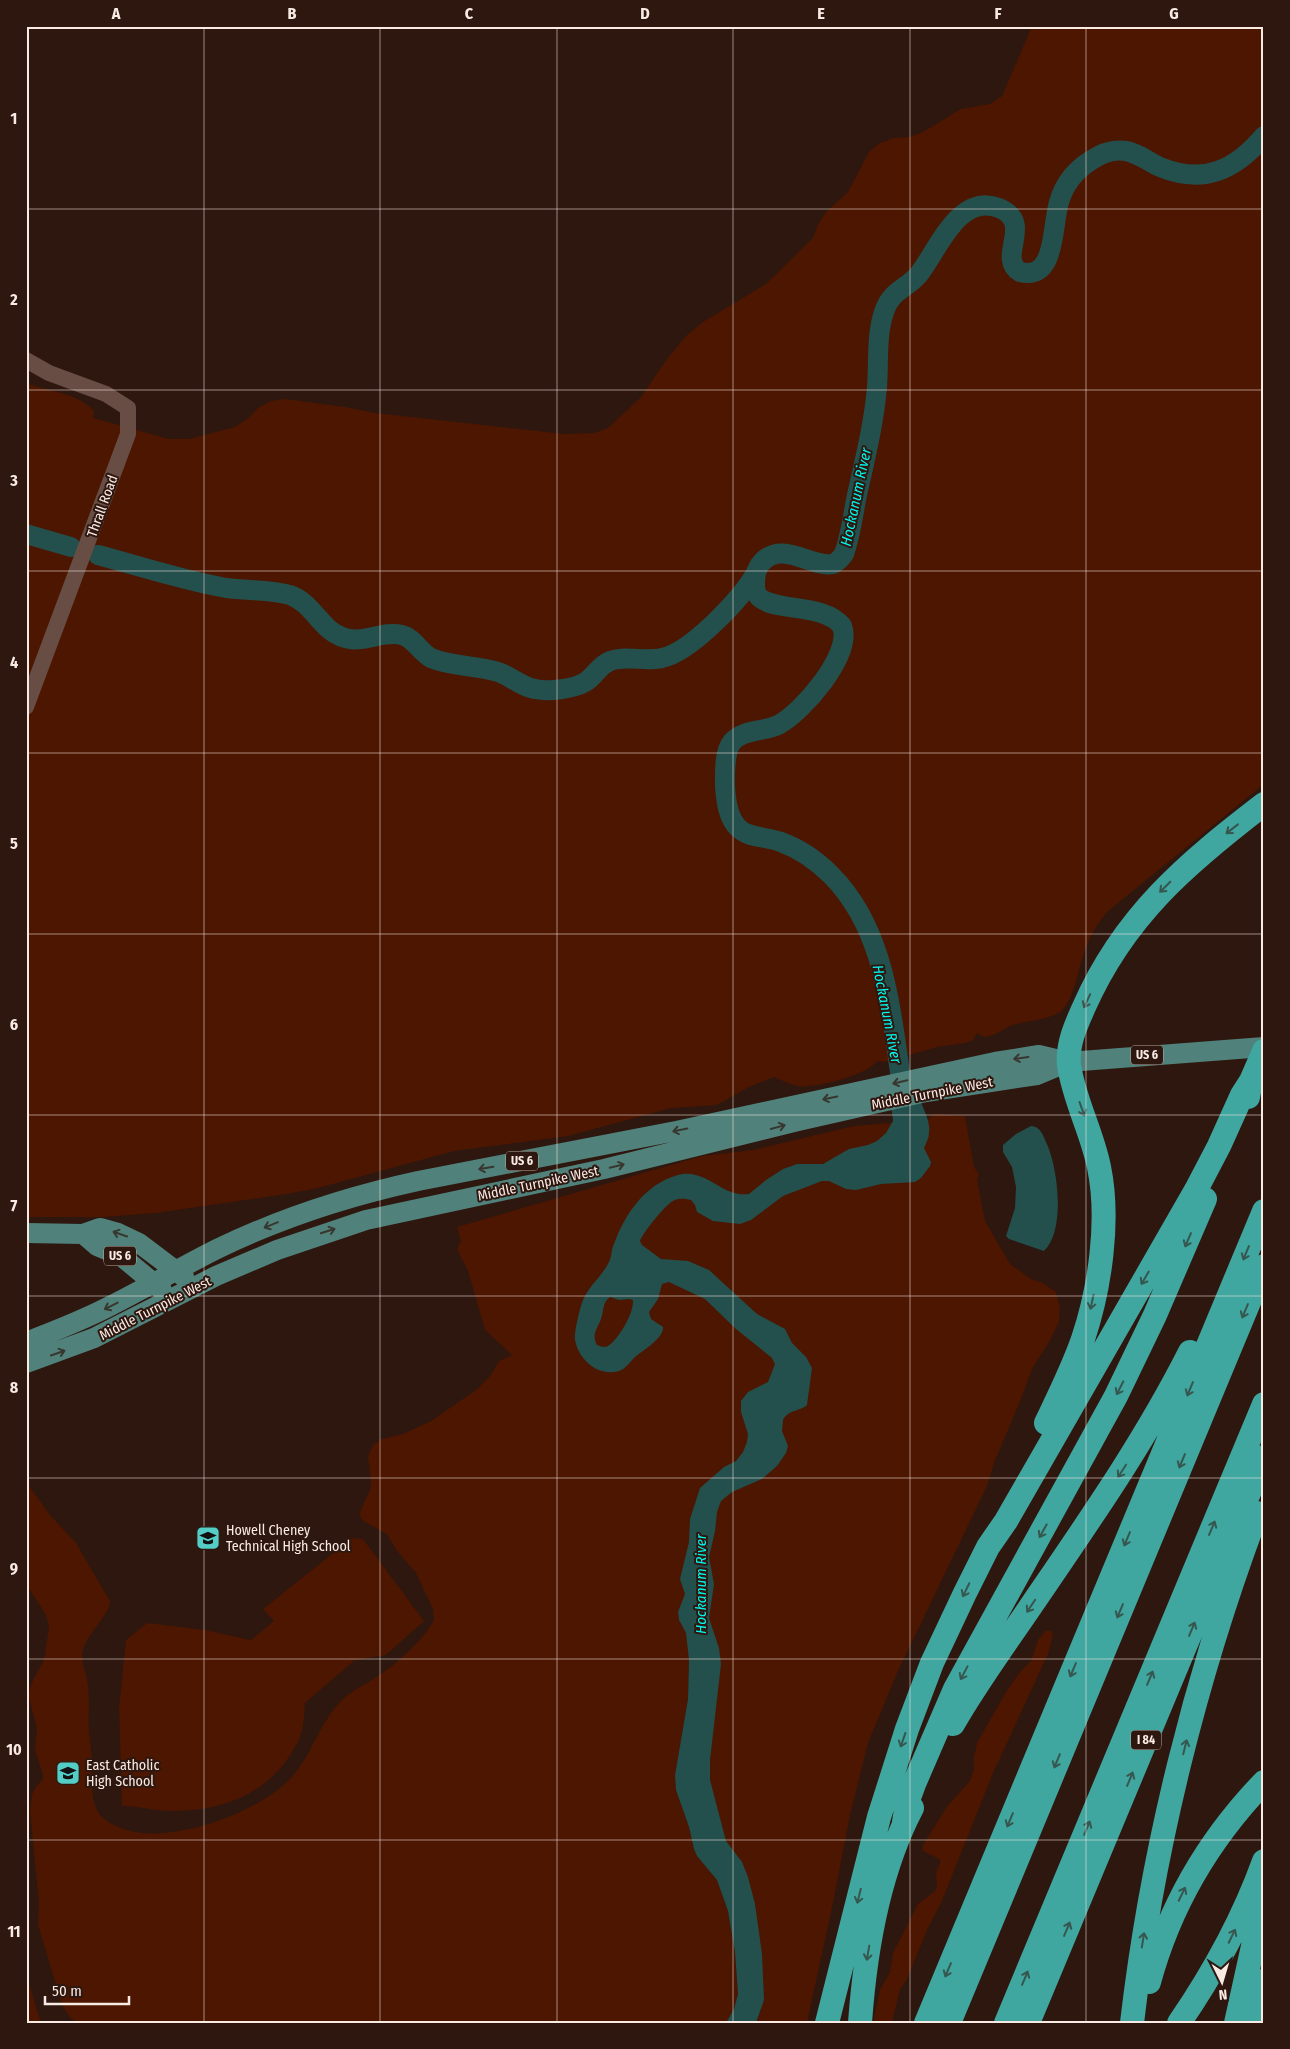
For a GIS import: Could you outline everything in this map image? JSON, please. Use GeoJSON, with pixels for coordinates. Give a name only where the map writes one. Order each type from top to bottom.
{"type":"FeatureCollection","features":[{"type":"Feature","properties":{"kind":"highway"},"geometry":{"type":"LineString","coordinates":[[827,2023],[879,1816],[904,1738],[944,1636],[988,1547],[997,1520],[1045,1426],[1078,1352],[1088,1321],[1099,1268],[1104,1211],[1101,1178],[1093,1144],[1075,1092],[1068,1062],[1070,1044],[1086,1002],[1110,958],[1133,924],[1155,897],[1193,860],[1264,804]]}},
{"type":"Feature","properties":{"kind":"highway"},"geometry":{"type":"LineString","coordinates":[[860,2023],[866,1966],[873,1927],[886,1875],[904,1822],[907,1804],[914,1784],[959,1682],[1100,1426],[1146,1335],[1238,1122],[1251,1081],[1264,1052]]}},
{"type":"Feature","properties":{"kind":"highway"},"geometry":{"type":"LineString","coordinates":[[988,1547],[1006,1521],[1196,1190],[1219,1146],[1242,1095],[1251,1081]]}},
{"type":"Feature","properties":{"kind":"highway"},"geometry":{"type":"LineString","coordinates":[[926,2023],[1264,1211]]}},
{"type":"Feature","properties":{"kind":"highway"},"geometry":{"type":"LineString","coordinates":[[948,2023],[1264,1266]]}},
{"type":"Feature","properties":{"kind":"highway"},"geometry":{"type":"LineString","coordinates":[[904,1822],[942,1746],[970,1697],[1132,1456],[1160,1409],[1198,1337],[1211,1316],[1229,1295]]}},
{"type":"Feature","properties":{"kind":"highway"},"geometry":{"type":"LineString","coordinates":[[1006,2023],[1264,1404]]}},
{"type":"Feature","properties":{"kind":"highway","name":"I 84"},"geometry":{"type":"LineString","coordinates":[[1028,2023],[1264,1458]]}},
{"type":"Feature","properties":{"kind":"highway"},"geometry":{"type":"LineString","coordinates":[[1132,2023],[1149,1905],[1185,1746],[1219,1623],[1264,1495]]}},
{"type":"Feature","properties":{"kind":"highway"},"geometry":{"type":"LineString","coordinates":[[1140,2023],[1148,1984],[1160,1944],[1186,1885],[1220,1833],[1264,1782]]}},
{"type":"Feature","properties":{"kind":"highway"},"geometry":{"type":"LineString","coordinates":[[1179,2023],[1225,1950],[1250,1898],[1264,1860]]}},
{"type":"Feature","properties":{"kind":"highway"},"geometry":{"type":"LineString","coordinates":[[1236,2023],[1264,1896]]}},
{"type":"Feature","properties":{"kind":"highway"},"geometry":{"type":"LineString","coordinates":[[1253,2023],[1262,1982]]}},
{"type":"Feature","properties":{"kind":"main road","name":"Middle Turnpike West"},"geometry":{"type":"LineString","coordinates":[[26,1342],[93,1315],[261,1229],[365,1194],[418,1181],[729,1129],[924,1084],[995,1062],[1045,1056],[1068,1062],[1264,1047]]}},
{"type":"Feature","properties":{"kind":"main road","name":"Middle Turnpike West"},"geometry":{"type":"LineString","coordinates":[[26,1363],[94,1338],[196,1286],[286,1246],[349,1225],[396,1213],[595,1171],[729,1129]]}},
{"type":"Feature","properties":{"kind":"main road","name":"US 6"},"geometry":{"type":"LineString","coordinates":[[26,1233],[83,1234],[100,1228],[123,1234],[139,1243],[176,1271]]}},
{"type":"Feature","properties":{"kind":"main road","name":"US 6"},"geometry":{"type":"LineString","coordinates":[[83,1234],[97,1246],[121,1256],[172,1299]]}},
{"type":"Feature","properties":{"kind":"main road"},"geometry":{"type":"LineString","coordinates":[[176,1271],[196,1286]]}},
{"type":"Feature","properties":{"kind":"street","name":"Thrall Road"},"geometry":{"type":"LineString","coordinates":[[26,360],[49,373],[106,394],[128,408],[128,434],[26,708]]}},
{"type":"Feature","properties":{"kind":"shaded area"},"geometry":{"type":"Polygon","coordinates":[[[1032,26],[1264,26],[1264,784],[1107,912],[1088,943],[1069,999],[1060,1012],[1055,1015],[1014,1025],[984,1037],[977,1033],[973,1040],[966,1043],[937,1047],[885,1062],[877,1061],[863,1071],[840,1080],[797,1086],[774,1077],[749,1087],[717,1105],[671,1108],[568,1136],[454,1151],[318,1188],[156,1213],[103,1217],[26,1217],[26,383],[80,400],[94,411],[93,418],[169,439],[189,439],[235,427],[258,408],[271,401],[285,399],[375,413],[564,434],[594,433],[608,428],[641,397],[667,359],[687,335],[703,322],[766,284],[813,238],[818,224],[826,212],[848,192],[869,152],[880,143],[923,132],[961,109],[990,104],[1002,96],[1032,26]]]}},
{"type":"Feature","properties":{"kind":"shaded area"},"geometry":{"type":"Polygon","coordinates":[[[931,1115],[965,1116],[974,1167],[979,1174],[977,1180],[985,1221],[1010,1264],[1031,1279],[1043,1283],[1056,1292],[1060,1307],[1059,1322],[1032,1369],[994,1463],[987,1486],[898,1671],[868,1743],[850,1815],[807,2023],[756,2023],[761,2010],[715,1849],[700,1710],[689,1657],[688,1699],[675,1775],[676,1790],[697,1856],[717,1880],[728,1911],[735,1952],[738,1994],[734,2009],[726,2023],[76,2023],[62,2005],[38,1925],[39,1903],[30,1811],[32,1795],[43,1779],[43,1775],[35,1750],[37,1728],[28,1694],[44,1660],[49,1627],[46,1615],[26,1584],[26,1482],[50,1515],[76,1543],[110,1601],[107,1611],[85,1644],[82,1655],[89,1692],[92,1791],[98,1813],[114,1825],[133,1832],[156,1833],[180,1831],[206,1825],[230,1816],[273,1793],[289,1780],[304,1760],[321,1728],[343,1699],[400,1659],[423,1636],[434,1620],[433,1609],[416,1573],[397,1551],[387,1534],[363,1521],[359,1514],[370,1490],[368,1456],[373,1445],[382,1439],[403,1434],[431,1421],[476,1390],[490,1376],[499,1361],[512,1355],[485,1330],[468,1271],[457,1249],[461,1241],[457,1227],[702,1156],[753,1150],[854,1126],[928,1120],[931,1115]]]}},
{"type":"Feature","properties":{"kind":"shaded area"},"geometry":{"type":"Polygon","coordinates":[[[352,1538],[363,1539],[424,1621],[386,1655],[355,1660],[305,1703],[301,1733],[291,1754],[268,1781],[254,1790],[224,1804],[207,1808],[166,1811],[122,1806],[119,1708],[126,1640],[147,1623],[205,1630],[251,1640],[274,1621],[263,1609],[352,1538]]]}},
{"type":"Feature","properties":{"kind":"shaded area"},"geometry":{"type":"Polygon","coordinates":[[[1045,1631],[1051,1631],[1053,1634],[1048,1654],[993,1773],[942,1901],[928,1928],[906,1981],[900,1989],[892,2023],[873,2023],[880,1990],[890,1972],[893,1953],[918,1904],[935,1891],[937,1885],[936,1873],[941,1860],[923,1851],[923,1845],[948,1805],[970,1781],[974,1769],[977,1743],[1006,1692],[1020,1672],[1031,1661],[1038,1640],[1045,1631]]]}},
{"type":"Feature","properties":{"kind":"shaded area"},"geometry":{"type":"Polygon","coordinates":[[[26,1974],[41,2023],[26,2023],[26,1974]]]}},
{"type":"Feature","properties":{"kind":"water"},"geometry":{"type":"Polygon","coordinates":[[[919,1095],[927,1118],[929,1135],[924,1148],[931,1162],[921,1178],[915,1182],[881,1184],[856,1190],[846,1189],[829,1181],[822,1181],[783,1196],[751,1220],[740,1224],[713,1221],[697,1212],[691,1200],[677,1199],[661,1212],[640,1241],[642,1245],[661,1259],[688,1261],[709,1270],[757,1314],[785,1329],[792,1343],[806,1357],[812,1368],[807,1405],[791,1412],[783,1420],[782,1431],[788,1446],[786,1453],[777,1466],[762,1479],[732,1492],[721,1501],[717,1512],[709,1557],[714,1584],[709,1618],[719,1648],[721,1664],[710,1760],[710,1780],[726,1841],[742,1862],[755,1904],[762,1954],[764,2000],[756,2023],[726,2023],[734,2009],[738,1994],[735,1952],[728,1911],[717,1880],[697,1856],[676,1790],[675,1775],[688,1699],[689,1660],[686,1633],[679,1620],[678,1612],[685,1594],[680,1579],[689,1542],[690,1519],[700,1488],[724,1467],[736,1461],[743,1452],[748,1434],[741,1412],[741,1401],[748,1392],[768,1382],[775,1364],[772,1358],[736,1329],[705,1299],[669,1282],[662,1284],[658,1299],[649,1312],[651,1319],[663,1327],[661,1335],[622,1370],[604,1372],[585,1361],[577,1348],[575,1340],[576,1326],[583,1300],[609,1262],[613,1246],[630,1211],[656,1185],[666,1179],[688,1174],[697,1175],[730,1192],[749,1194],[783,1169],[797,1164],[823,1164],[849,1149],[877,1141],[886,1133],[893,1121],[891,1105],[919,1095]],[[610,1297],[606,1302],[595,1334],[597,1345],[605,1347],[612,1343],[621,1332],[631,1312],[633,1300],[619,1300],[610,1297]]]}},
{"type":"Feature","properties":{"kind":"water"},"geometry":{"type":"Polygon","coordinates":[[[1031,1126],[1039,1129],[1050,1153],[1058,1198],[1055,1229],[1051,1241],[1044,1251],[1009,1239],[1006,1236],[1015,1208],[1016,1187],[1012,1167],[1003,1152],[1003,1145],[1016,1134],[1031,1126]]]}},
{"type":"Feature","properties":{"kind":"waterway","name":"Hockanum River"},"geometry":{"type":"LineString","coordinates":[[904,1098],[884,980],[876,951],[865,924],[850,898],[831,875],[814,860],[781,842],[742,831],[730,814],[725,786],[729,746],[742,735],[778,725],[800,708],[812,696],[833,666],[840,652],[843,638],[842,626],[824,614],[766,602],[756,593],[755,577],[762,562],[770,556],[788,554],[824,564],[833,564],[844,554],[874,414],[879,340],[884,312],[895,294],[919,274],[942,238],[961,216],[972,208],[985,205],[999,208],[1009,214],[1014,222],[1015,231],[1012,249],[1014,266],[1020,272],[1032,272],[1041,268],[1047,259],[1051,248],[1057,209],[1065,188],[1076,173],[1094,158],[1112,151],[1126,151],[1160,167],[1176,172],[1191,175],[1205,174],[1218,171],[1242,158],[1264,136]]}},
{"type":"Feature","properties":{"kind":"waterway"},"geometry":{"type":"LineString","coordinates":[[26,534],[71,547]]}},
{"type":"Feature","properties":{"kind":"waterway"},"geometry":{"type":"LineString","coordinates":[[98,555],[210,585],[290,595],[305,604],[328,628],[342,637],[364,639],[387,634],[402,635],[410,639],[431,658],[447,663],[498,672],[530,688],[541,690],[569,688],[582,684],[590,679],[603,665],[616,659],[656,659],[674,654],[715,623],[749,584],[756,573]]}},
{"type":"Feature","properties":{"kind":"place","name":"Howell Cheney Technical High School"},"geometry":{"type":"Point","coordinates":[208,1538]}},
{"type":"Feature","properties":{"kind":"place","name":"East Catholic High School"},"geometry":{"type":"Point","coordinates":[68,1773]}}]}
